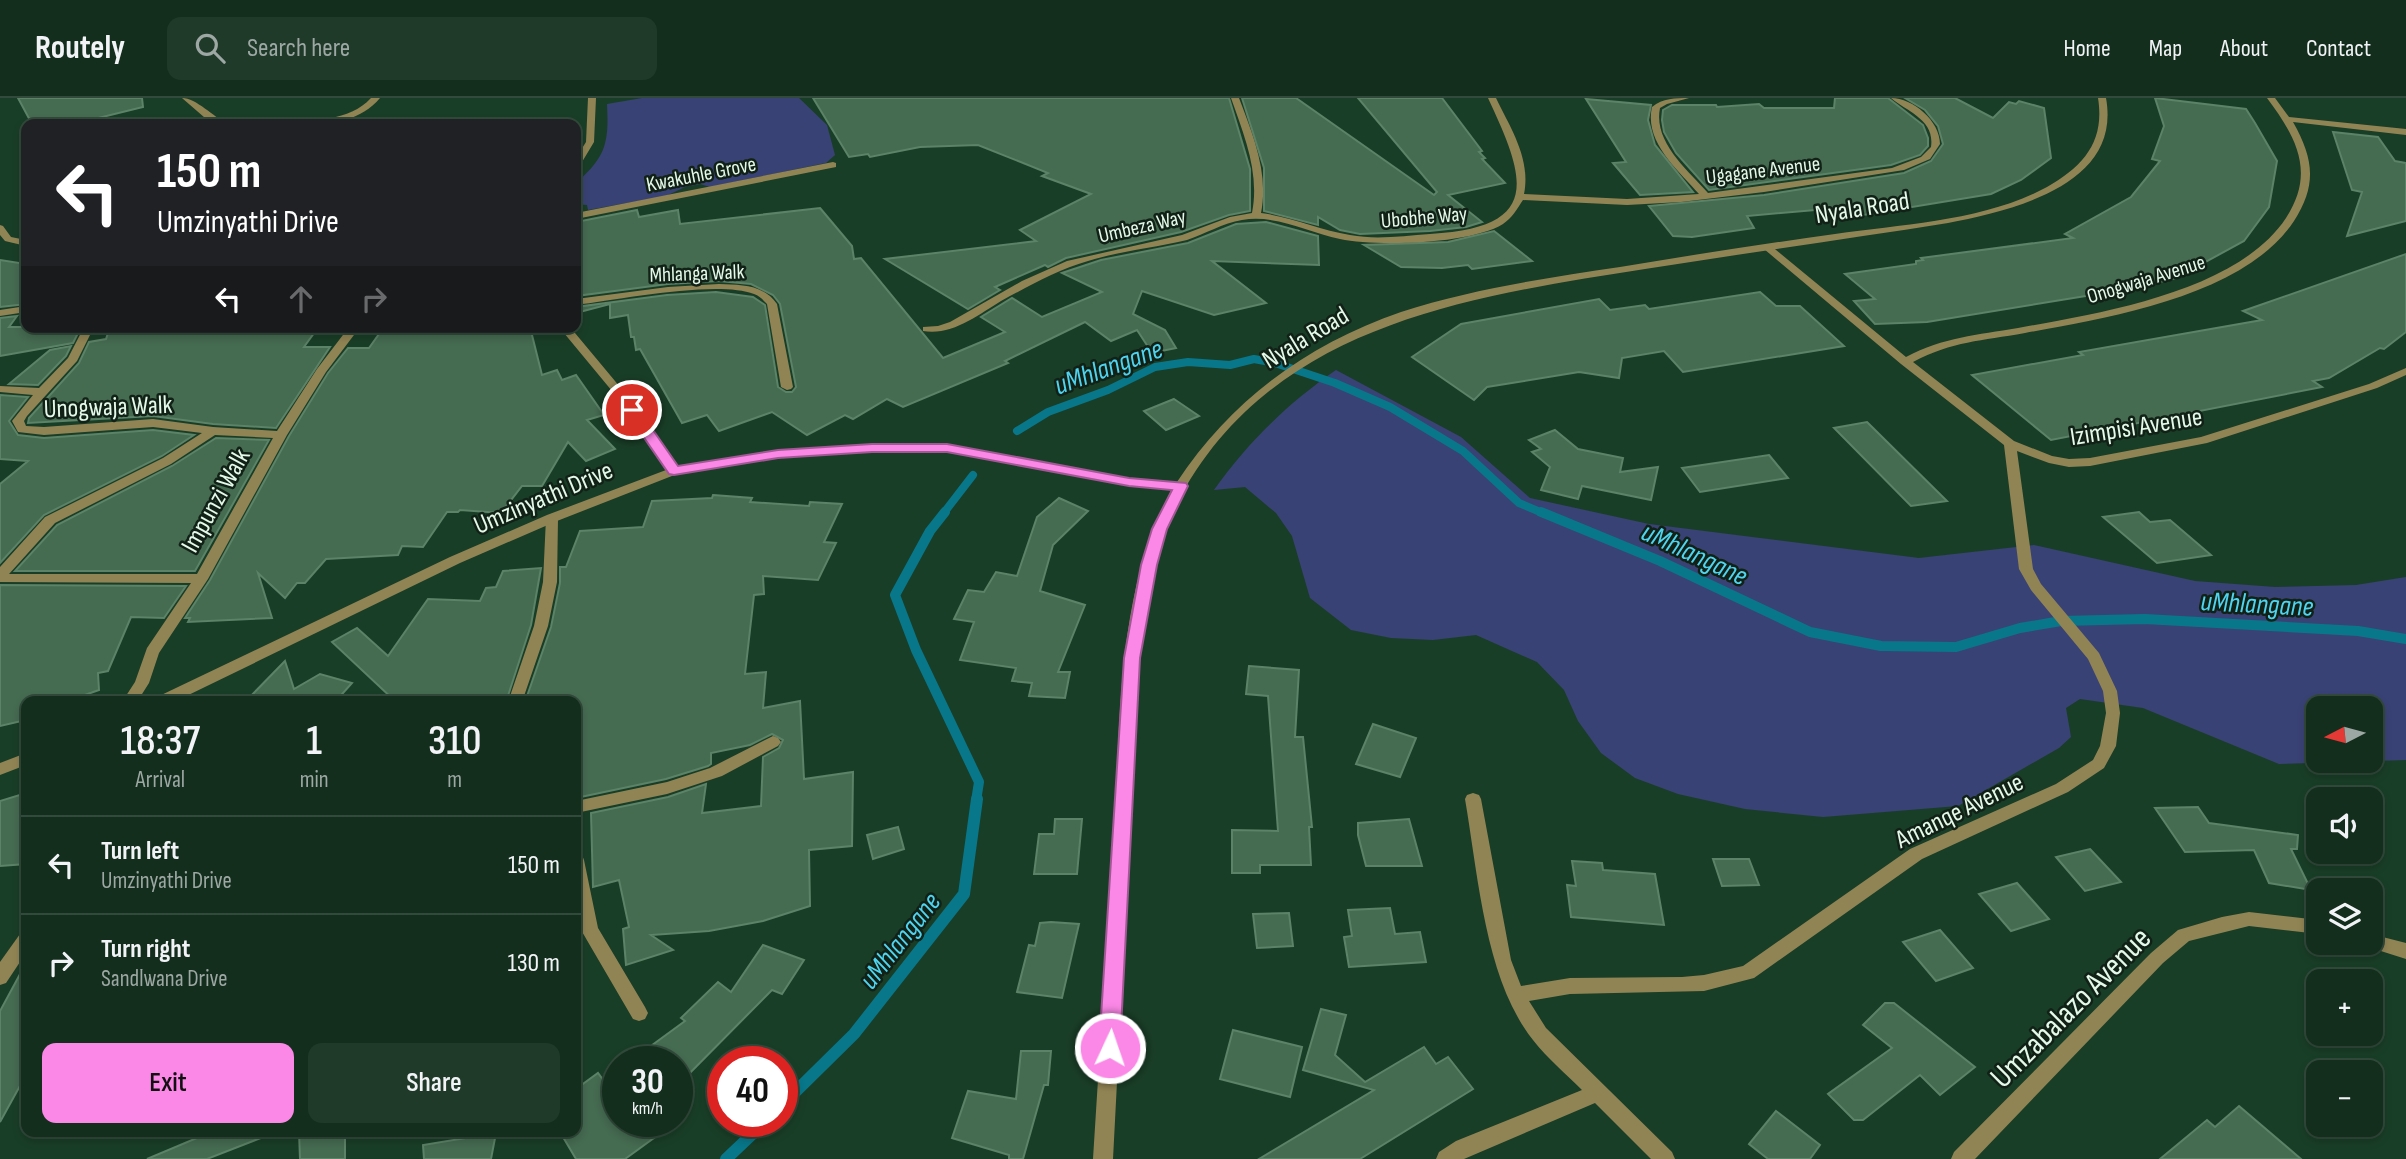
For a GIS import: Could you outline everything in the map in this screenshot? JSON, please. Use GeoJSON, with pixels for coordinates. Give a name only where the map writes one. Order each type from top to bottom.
{"type":"FeatureCollection","features":[{"type":"Feature","properties":{"kind":"street"},"geometry":{"type":"LineString","coordinates":[[186,98],[212,119]]}},
{"type":"Feature","properties":{"kind":"street"},"geometry":{"type":"LineString","coordinates":[[321,119],[352,115],[366,108],[376,98]]}},
{"type":"Feature","properties":{"kind":"street"},"geometry":{"type":"LineString","coordinates":[[581,157],[590,142],[592,98]]}},
{"type":"Feature","properties":{"kind":"street"},"geometry":{"type":"LineString","coordinates":[[1235,98],[1260,180],[1260,204],[1256,216]]}},
{"type":"Feature","properties":{"kind":"street"},"geometry":{"type":"LineString","coordinates":[[1492,98],[1519,158],[1522,183],[1520,197]]}},
{"type":"Feature","properties":{"kind":"street"},"geometry":{"type":"LineString","coordinates":[[1685,98],[1664,102],[1656,107],[1653,122],[1665,147],[1704,195]]}},
{"type":"Feature","properties":{"kind":"street","name":"Ugagane Avenue"},"geometry":{"type":"LineString","coordinates":[[1520,197],[1629,202],[1823,181],[1903,168],[1918,163],[1933,151],[1936,137],[1920,114],[1895,98]]}},
{"type":"Feature","properties":{"kind":"street","name":"Nyala Road"},"geometry":{"type":"LineString","coordinates":[[1103,1159],[1132,658],[1150,561],[1160,529],[1181,486],[1229,423],[1281,377],[1314,355],[1387,320],[1456,299],[1590,274],[1960,217],[2035,196],[2057,185],[2080,168],[2095,152],[2104,128],[2102,98]]}},
{"type":"Feature","properties":{"kind":"street","name":"Onogwaja Avenue"},"geometry":{"type":"LineString","coordinates":[[1905,362],[1943,344],[2075,320],[2155,301],[2193,288],[2246,262],[2286,228],[2302,200],[2307,174],[2305,157],[2288,119],[2271,98]]}},
{"type":"Feature","properties":{"kind":"street"},"geometry":{"type":"LineString","coordinates":[[2288,119],[2406,132]]}},
{"type":"Feature","properties":{"kind":"street","name":"Kwakuhle Grove"},"geometry":{"type":"LineString","coordinates":[[581,215],[834,165]]}},
{"type":"Feature","properties":{"kind":"street","name":"Ubobhe Way"},"geometry":{"type":"LineString","coordinates":[[1256,216],[1357,240],[1452,236],[1479,231],[1497,223],[1512,212],[1520,197]]}},
{"type":"Feature","properties":{"kind":"street","name":"Umbeza Way"},"geometry":{"type":"LineString","coordinates":[[927,329],[946,327],[1030,281],[1074,262],[1183,237],[1239,218],[1256,216]]}},
{"type":"Feature","properties":{"kind":"street"},"geometry":{"type":"LineString","coordinates":[[0,228],[8,239],[21,242]]}},
{"type":"Feature","properties":{"kind":"street","name":"Izimpisi Avenue"},"geometry":{"type":"LineString","coordinates":[[1767,247],[1905,362],[2010,444],[2049,459],[2069,463],[2090,462],[2203,440],[2361,390],[2406,371]]}},
{"type":"Feature","properties":{"kind":"street","name":"Mhlanga Walk"},"geometry":{"type":"LineString","coordinates":[[581,301],[708,288],[756,291],[768,298],[772,304],[787,387]]}},
{"type":"Feature","properties":{"kind":"street"},"geometry":{"type":"LineString","coordinates":[[0,313],[21,310]]}},
{"type":"Feature","properties":{"kind":"street","name":"Unogwaja Walk"},"geometry":{"type":"LineString","coordinates":[[86,333],[74,359],[19,421],[22,429],[44,431],[153,424],[281,435]]}},
{"type":"Feature","properties":{"kind":"street","name":"Impunzi Walk"},"geometry":{"type":"LineString","coordinates":[[134,696],[142,683],[152,652],[201,579],[281,435],[321,371],[350,333]]}},
{"type":"Feature","properties":{"kind":"street"},"geometry":{"type":"LineString","coordinates":[[569,333],[616,389],[674,471]]}},
{"type":"Feature","properties":{"kind":"street"},"geometry":{"type":"LineString","coordinates":[[0,389],[42,392]]}},
{"type":"Feature","properties":{"kind":"street"},"geometry":{"type":"LineString","coordinates":[[0,577],[27,542],[50,520],[158,466],[213,431]]}},
{"type":"Feature","properties":{"kind":"street","name":"Amanqe Avenue"},"geometry":{"type":"LineString","coordinates":[[1516,995],[1570,986],[1656,987],[1709,984],[1748,972],[1916,855],[2062,788],[2099,764],[2108,747],[2112,731],[2110,691],[2094,657],[2036,587],[2026,569],[2010,444]]}},
{"type":"Feature","properties":{"kind":"street","name":"Umzinyathi Drive"},"geometry":{"type":"LineString","coordinates":[[172,696],[455,560],[552,518],[674,471],[778,454],[872,448],[947,448],[1129,482],[1181,486]]}},
{"type":"Feature","properties":{"kind":"street"},"geometry":{"type":"LineString","coordinates":[[517,696],[541,626],[550,582],[552,518]]}},
{"type":"Feature","properties":{"kind":"street"},"geometry":{"type":"LineString","coordinates":[[0,577],[201,579]]}},
{"type":"Feature","properties":{"kind":"street"},"geometry":{"type":"LineString","coordinates":[[581,806],[667,788],[716,772],[774,742]]}},
{"type":"Feature","properties":{"kind":"street"},"geometry":{"type":"LineString","coordinates":[[0,769],[21,761]]}},
{"type":"Feature","properties":{"kind":"street"},"geometry":{"type":"LineString","coordinates":[[1473,799],[1502,960],[1516,995],[1539,1034],[1665,1159]]}},
{"type":"Feature","properties":{"kind":"street"},"geometry":{"type":"LineString","coordinates":[[581,885],[590,930],[639,1013]]}},
{"type":"Feature","properties":{"kind":"street","name":"Umzabalazo Avenue"},"geometry":{"type":"LineString","coordinates":[[1961,1159],[2157,958],[2184,935],[2249,919],[2306,926]]}},
{"type":"Feature","properties":{"kind":"street"},"geometry":{"type":"LineString","coordinates":[[2383,944],[2406,951]]}},
{"type":"Feature","properties":{"kind":"street"},"geometry":{"type":"LineString","coordinates":[[0,977],[21,948]]}},
{"type":"Feature","properties":{"kind":"street"},"geometry":{"type":"LineString","coordinates":[[1446,1159],[1463,1148],[1597,1093]]}},
{"type":"Feature","properties":{"kind":"shaded area"},"geometry":{"type":"Polygon","coordinates":[[[642,98],[799,98],[827,125],[835,155],[826,163],[710,187],[700,184],[685,187],[666,196],[588,210],[587,205],[581,204],[581,178],[594,165],[604,148],[607,104],[642,98]]]}},
{"type":"Feature","properties":{"kind":"shaded area"},"geometry":{"type":"Polygon","coordinates":[[[1336,370],[1461,437],[1530,498],[1649,524],[1919,558],[2034,545],[2195,581],[2275,587],[2356,585],[2406,577],[2406,760],[2384,761],[2384,696],[2306,696],[2306,763],[2279,764],[2143,708],[2080,699],[2066,708],[2071,737],[2059,748],[1958,806],[1823,817],[1745,809],[1678,794],[1635,778],[1601,753],[1578,721],[1564,690],[1537,662],[1476,635],[1433,640],[1391,638],[1351,630],[1310,598],[1292,536],[1276,513],[1245,487],[1214,490],[1255,440],[1285,410],[1336,370]]]}},
{"type":"Feature","properties":{"kind":"building"},"geometry":{"type":"Polygon","coordinates":[[[18,98],[142,98],[143,107],[94,119],[29,119],[18,98]]]}},
{"type":"Feature","properties":{"kind":"building"},"geometry":{"type":"Polygon","coordinates":[[[813,98],[1229,98],[1250,169],[1250,211],[1229,215],[1181,232],[1066,258],[1048,267],[1045,265],[995,287],[1000,290],[968,309],[885,259],[1036,241],[1020,230],[1091,194],[1042,176],[1048,173],[978,145],[920,147],[870,157],[868,154],[849,157],[813,98]]]}},
{"type":"Feature","properties":{"kind":"building"},"geometry":{"type":"Polygon","coordinates":[[[1242,98],[1296,98],[1434,195],[1437,192],[1358,98],[1442,98],[1482,151],[1479,152],[1485,158],[1482,159],[1505,183],[1448,195],[1482,222],[1466,227],[1360,234],[1340,230],[1318,217],[1318,225],[1264,211],[1264,168],[1242,98]]]}},
{"type":"Feature","properties":{"kind":"building"},"geometry":{"type":"Polygon","coordinates":[[[1835,98],[1888,98],[1923,125],[1928,146],[1920,155],[1891,165],[1709,190],[1676,153],[1664,132],[1662,120],[1663,110],[1672,105],[1717,107],[1759,104],[1764,108],[1834,108],[1835,98]]]}},
{"type":"Feature","properties":{"kind":"building"},"geometry":{"type":"Polygon","coordinates":[[[1905,98],[1955,98],[1993,118],[2009,102],[2016,104],[2019,101],[2044,108],[2051,158],[2021,180],[1991,194],[1839,219],[1827,209],[1747,216],[1754,228],[1692,237],[1673,236],[1649,206],[1764,195],[1904,173],[1931,161],[1943,144],[1938,126],[1925,110],[1905,98]]]}},
{"type":"Feature","properties":{"kind":"building"},"geometry":{"type":"Polygon","coordinates":[[[2155,98],[2246,109],[2255,123],[2277,161],[2269,207],[2244,241],[2176,278],[2156,283],[2148,279],[2098,294],[1927,322],[1875,324],[1854,301],[1875,299],[1845,274],[1916,264],[1916,261],[1923,260],[1921,258],[2073,238],[2065,234],[2131,197],[2160,161],[2152,159],[2164,126],[2155,98]]]}},
{"type":"Feature","properties":{"kind":"building"},"geometry":{"type":"Polygon","coordinates":[[[1586,99],[1651,105],[1648,120],[1655,145],[1693,192],[1640,195],[1613,163],[1626,162],[1586,99]]]}},
{"type":"Feature","properties":{"kind":"building"},"geometry":{"type":"Polygon","coordinates":[[[2333,132],[2378,137],[2395,161],[2406,163],[2406,221],[2347,236],[2362,192],[2352,190],[2333,132]]]}},
{"type":"Feature","properties":{"kind":"building"},"geometry":{"type":"Polygon","coordinates":[[[820,208],[852,246],[854,259],[861,258],[943,358],[1005,332],[981,317],[1012,298],[1042,317],[1102,292],[1062,273],[1101,260],[1188,243],[1236,224],[1266,222],[1318,236],[1319,265],[1212,261],[1266,303],[1214,315],[1142,291],[1133,314],[1165,330],[1176,348],[1152,353],[1137,330],[1111,341],[1085,322],[1005,361],[1008,363],[903,407],[887,399],[853,419],[845,415],[807,435],[772,412],[719,431],[707,415],[682,423],[640,349],[636,350],[628,315],[610,318],[610,304],[581,312],[581,306],[667,295],[716,292],[753,297],[765,305],[778,387],[792,392],[796,387],[780,304],[773,295],[751,284],[719,281],[668,284],[581,295],[581,221],[637,210],[639,217],[678,210],[680,224],[820,208]]]}},
{"type":"Feature","properties":{"kind":"building"},"geometry":{"type":"Polygon","coordinates":[[[1494,231],[1532,261],[1472,269],[1468,265],[1442,268],[1401,267],[1364,245],[1448,242],[1494,231]]]}},
{"type":"Feature","properties":{"kind":"building"},"geometry":{"type":"Polygon","coordinates":[[[2406,254],[2406,332],[2384,349],[2380,348],[2329,378],[2313,381],[2322,387],[2051,440],[1972,375],[2083,355],[2079,352],[2262,320],[2243,311],[2406,254]]]}},
{"type":"Feature","properties":{"kind":"building"},"geometry":{"type":"Polygon","coordinates":[[[0,260],[21,263],[21,305],[0,307],[0,260]]]}},
{"type":"Feature","properties":{"kind":"building"},"geometry":{"type":"Polygon","coordinates":[[[1760,292],[1776,306],[1800,306],[1844,346],[1683,372],[1664,351],[1622,358],[1619,378],[1579,372],[1487,387],[1474,400],[1412,357],[1461,324],[1599,299],[1610,310],[1645,305],[1649,309],[1760,292]]]}},
{"type":"Feature","properties":{"kind":"building"},"geometry":{"type":"Polygon","coordinates":[[[17,316],[9,327],[21,327],[21,333],[78,333],[73,343],[0,356],[0,318],[17,316]]]}},
{"type":"Feature","properties":{"kind":"building"},"geometry":{"type":"Polygon","coordinates":[[[108,333],[314,333],[304,347],[330,347],[276,428],[213,424],[153,416],[28,423],[29,418],[79,363],[89,342],[106,339],[108,333]]]}},
{"type":"Feature","properties":{"kind":"building"},"geometry":{"type":"Polygon","coordinates":[[[380,333],[532,333],[542,375],[557,370],[562,380],[576,375],[604,415],[587,420],[615,449],[586,461],[568,442],[542,486],[522,486],[501,513],[460,510],[447,512],[423,547],[402,546],[398,555],[326,559],[305,583],[297,583],[285,598],[258,573],[272,618],[188,622],[190,618],[185,618],[210,580],[289,436],[328,373],[348,348],[369,348],[380,333]]]}},
{"type":"Feature","properties":{"kind":"building"},"geometry":{"type":"Polygon","coordinates":[[[71,346],[66,356],[38,385],[9,384],[50,350],[71,346]]]}},
{"type":"Feature","properties":{"kind":"building"},"geometry":{"type":"Polygon","coordinates":[[[0,395],[28,397],[9,421],[18,435],[44,438],[153,430],[194,435],[162,456],[44,515],[0,563],[0,484],[28,461],[0,459],[0,395]]]}},
{"type":"Feature","properties":{"kind":"building"},"geometry":{"type":"Polygon","coordinates":[[[1174,399],[1199,416],[1166,430],[1144,411],[1174,399]]]}},
{"type":"Feature","properties":{"kind":"building"},"geometry":{"type":"Polygon","coordinates":[[[1867,422],[1947,501],[1911,506],[1834,428],[1867,422]]]}},
{"type":"Feature","properties":{"kind":"building"},"geometry":{"type":"Polygon","coordinates":[[[1555,430],[1578,449],[1623,458],[1620,472],[1658,467],[1651,500],[1582,486],[1578,499],[1541,490],[1550,467],[1532,452],[1541,449],[1529,440],[1555,430]]]}},
{"type":"Feature","properties":{"kind":"building"},"geometry":{"type":"Polygon","coordinates":[[[216,438],[269,440],[195,571],[15,571],[57,525],[172,466],[216,438]]]}},
{"type":"Feature","properties":{"kind":"building"},"geometry":{"type":"Polygon","coordinates":[[[1769,455],[1788,478],[1700,492],[1682,468],[1769,455]]]}},
{"type":"Feature","properties":{"kind":"building"},"geometry":{"type":"Polygon","coordinates":[[[713,495],[752,498],[750,502],[809,506],[810,502],[842,504],[824,542],[836,543],[818,580],[763,576],[764,594],[754,595],[745,674],[766,672],[763,708],[800,701],[804,779],[853,772],[852,846],[809,850],[810,906],[763,921],[709,931],[651,935],[673,950],[626,965],[623,929],[629,927],[619,880],[593,887],[591,813],[668,797],[706,784],[702,813],[761,806],[763,757],[779,748],[783,740],[772,734],[750,745],[711,753],[711,764],[708,766],[666,779],[581,797],[581,696],[527,696],[551,627],[560,583],[560,567],[566,567],[580,531],[643,527],[652,501],[712,498],[713,495]]]}},
{"type":"Feature","properties":{"kind":"building"},"geometry":{"type":"Polygon","coordinates":[[[1059,498],[1088,511],[1053,545],[1040,591],[1085,605],[1058,672],[1070,672],[1065,698],[1029,696],[1032,683],[1012,681],[1016,668],[960,660],[974,622],[954,619],[968,590],[984,592],[996,572],[1017,576],[1037,517],[1059,498]]]}},
{"type":"Feature","properties":{"kind":"building"},"geometry":{"type":"Polygon","coordinates":[[[2139,512],[2150,522],[2170,520],[2211,555],[2157,563],[2103,517],[2139,512]]]}},
{"type":"Feature","properties":{"kind":"building"},"geometry":{"type":"Polygon","coordinates":[[[541,568],[531,625],[508,696],[390,696],[332,642],[357,628],[388,656],[428,599],[480,601],[486,588],[496,587],[503,571],[541,568]]]}},
{"type":"Feature","properties":{"kind":"building"},"geometry":{"type":"Polygon","coordinates":[[[0,585],[186,586],[164,618],[131,617],[108,671],[98,673],[99,690],[82,696],[21,696],[21,721],[0,726],[0,585]]]}},
{"type":"Feature","properties":{"kind":"building"},"geometry":{"type":"Polygon","coordinates":[[[285,661],[294,689],[320,674],[352,683],[340,696],[251,696],[285,661]]]}},
{"type":"Feature","properties":{"kind":"building"},"geometry":{"type":"Polygon","coordinates":[[[1249,666],[1299,670],[1295,737],[1303,737],[1312,827],[1309,827],[1311,865],[1260,865],[1260,873],[1232,873],[1232,830],[1278,831],[1268,696],[1246,694],[1249,666]]]}},
{"type":"Feature","properties":{"kind":"building"},"geometry":{"type":"Polygon","coordinates":[[[1373,724],[1416,738],[1400,777],[1356,764],[1373,724]]]}},
{"type":"Feature","properties":{"kind":"building"},"geometry":{"type":"Polygon","coordinates":[[[21,795],[21,864],[0,866],[0,801],[21,795]]]}},
{"type":"Feature","properties":{"kind":"building"},"geometry":{"type":"Polygon","coordinates":[[[2198,807],[2209,823],[2298,835],[2297,849],[2291,849],[2306,880],[2306,889],[2269,883],[2254,850],[2185,852],[2155,808],[2198,807]]]}},
{"type":"Feature","properties":{"kind":"building"},"geometry":{"type":"Polygon","coordinates":[[[1055,819],[1082,819],[1077,874],[1034,874],[1039,834],[1054,834],[1055,819]]]}},
{"type":"Feature","properties":{"kind":"building"},"geometry":{"type":"Polygon","coordinates":[[[1409,819],[1422,866],[1366,866],[1358,835],[1358,823],[1409,819]]]}},
{"type":"Feature","properties":{"kind":"building"},"geometry":{"type":"Polygon","coordinates":[[[898,827],[904,849],[873,859],[867,835],[898,827]]]}},
{"type":"Feature","properties":{"kind":"building"},"geometry":{"type":"Polygon","coordinates":[[[2090,849],[2121,882],[2085,891],[2056,857],[2090,849]]]}},
{"type":"Feature","properties":{"kind":"building"},"geometry":{"type":"Polygon","coordinates":[[[1713,859],[1749,859],[1759,885],[1722,886],[1713,859]]]}},
{"type":"Feature","properties":{"kind":"building"},"geometry":{"type":"Polygon","coordinates":[[[1572,861],[1602,863],[1603,870],[1655,874],[1664,925],[1571,917],[1567,885],[1576,886],[1572,861]]]}},
{"type":"Feature","properties":{"kind":"building"},"geometry":{"type":"Polygon","coordinates":[[[2017,883],[2049,919],[2011,931],[1979,894],[2017,883]]]}},
{"type":"Feature","properties":{"kind":"building"},"geometry":{"type":"Polygon","coordinates":[[[1390,908],[1395,934],[1420,932],[1426,962],[1349,967],[1344,937],[1352,936],[1348,910],[1390,908]]]}},
{"type":"Feature","properties":{"kind":"building"},"geometry":{"type":"Polygon","coordinates":[[[1289,913],[1293,946],[1257,948],[1253,914],[1289,913]]]}},
{"type":"Feature","properties":{"kind":"building"},"geometry":{"type":"Polygon","coordinates":[[[1040,923],[1079,924],[1062,998],[1017,992],[1029,945],[1035,946],[1040,923]]]}},
{"type":"Feature","properties":{"kind":"building"},"geometry":{"type":"Polygon","coordinates":[[[1940,930],[1973,968],[1936,981],[1903,942],[1940,930]]]}},
{"type":"Feature","properties":{"kind":"building"},"geometry":{"type":"Polygon","coordinates":[[[763,945],[804,960],[782,994],[772,990],[717,1046],[707,1046],[707,1056],[693,1070],[693,1046],[651,1046],[685,1021],[681,1018],[718,982],[731,992],[763,945]]]}},
{"type":"Feature","properties":{"kind":"building"},"geometry":{"type":"Polygon","coordinates":[[[21,972],[21,1084],[0,1122],[0,1011],[21,972]]]}},
{"type":"Feature","properties":{"kind":"building"},"geometry":{"type":"Polygon","coordinates":[[[1885,1003],[1894,1003],[1975,1067],[1940,1095],[1920,1075],[1863,1120],[1854,1120],[1828,1094],[1892,1048],[1863,1025],[1885,1003]]]}},
{"type":"Feature","properties":{"kind":"building"},"geometry":{"type":"Polygon","coordinates":[[[1321,1009],[1346,1015],[1335,1055],[1365,1082],[1424,1047],[1436,1064],[1448,1057],[1473,1089],[1360,1159],[1259,1159],[1374,1090],[1303,1070],[1321,1009]]]}},
{"type":"Feature","properties":{"kind":"building"},"geometry":{"type":"Polygon","coordinates":[[[1233,1030],[1302,1047],[1290,1097],[1220,1079],[1233,1030]]]}},
{"type":"Feature","properties":{"kind":"building"},"geometry":{"type":"Polygon","coordinates":[[[1021,1051],[1051,1051],[1048,1085],[1044,1085],[1023,1159],[1009,1159],[1009,1155],[952,1138],[968,1091],[1016,1099],[1021,1051]]]}},
{"type":"Feature","properties":{"kind":"building"},"geometry":{"type":"Polygon","coordinates":[[[598,1073],[602,1078],[602,1137],[655,1137],[625,1159],[576,1159],[563,1137],[581,1137],[581,1085],[598,1073]]]}},
{"type":"Feature","properties":{"kind":"building"},"geometry":{"type":"Polygon","coordinates":[[[2239,1106],[2301,1159],[2160,1159],[2207,1120],[2215,1127],[2239,1106]]]}},
{"type":"Feature","properties":{"kind":"building"},"geometry":{"type":"Polygon","coordinates":[[[1776,1111],[1820,1145],[1810,1159],[1768,1159],[1749,1144],[1776,1111]]]}},
{"type":"Feature","properties":{"kind":"building"},"geometry":{"type":"Polygon","coordinates":[[[199,1137],[263,1137],[207,1159],[147,1159],[199,1137]]]}},
{"type":"Feature","properties":{"kind":"building"},"geometry":{"type":"Polygon","coordinates":[[[299,1137],[345,1137],[345,1159],[300,1159],[299,1137]]]}},
{"type":"Feature","properties":{"kind":"building"},"geometry":{"type":"Polygon","coordinates":[[[472,1137],[495,1137],[491,1159],[424,1159],[423,1145],[472,1137]]]}},
{"type":"Feature","properties":{"kind":"waterway","name":"uMhlangane"},"geometry":{"type":"LineString","coordinates":[[1017,431],[1048,412],[1108,390],[1155,367],[1188,362],[1230,365],[1254,359],[1275,363],[1335,383],[1390,407],[1463,451],[1519,503],[1545,514]]}},
{"type":"Feature","properties":{"kind":"waterway","name":"uMhlangane"},"geometry":{"type":"LineString","coordinates":[[943,514],[973,475]]}},
{"type":"Feature","properties":{"kind":"waterway","name":"uMhlangane"},"geometry":{"type":"LineString","coordinates":[[945,512],[930,531],[895,595],[916,650],[979,782],[976,801]]}},
{"type":"Feature","properties":{"kind":"waterway","name":"uMhlangane"},"geometry":{"type":"LineString","coordinates":[[1541,512],[1660,561],[1810,632],[1881,646],[1956,647],[2020,628],[2061,621],[2145,619],[2358,631],[2406,639]]}},
{"type":"Feature","properties":{"kind":"waterway","name":"uMhlangane"},"geometry":{"type":"LineString","coordinates":[[798,1089],[854,1034],[964,894],[977,799]]}},
{"type":"Feature","properties":{"kind":"waterway","name":"uMhlangane"},"geometry":{"type":"LineString","coordinates":[[726,1159],[749,1137]]}},
{"type":"Feature","properties":{"kind":"route"},"geometry":{"type":"LineString","coordinates":[[632,410],[674,471],[778,454],[872,448],[947,448],[1012,458],[1129,482],[1181,486],[1160,529],[1149,565],[1132,658],[1110,1048]]}}]}
